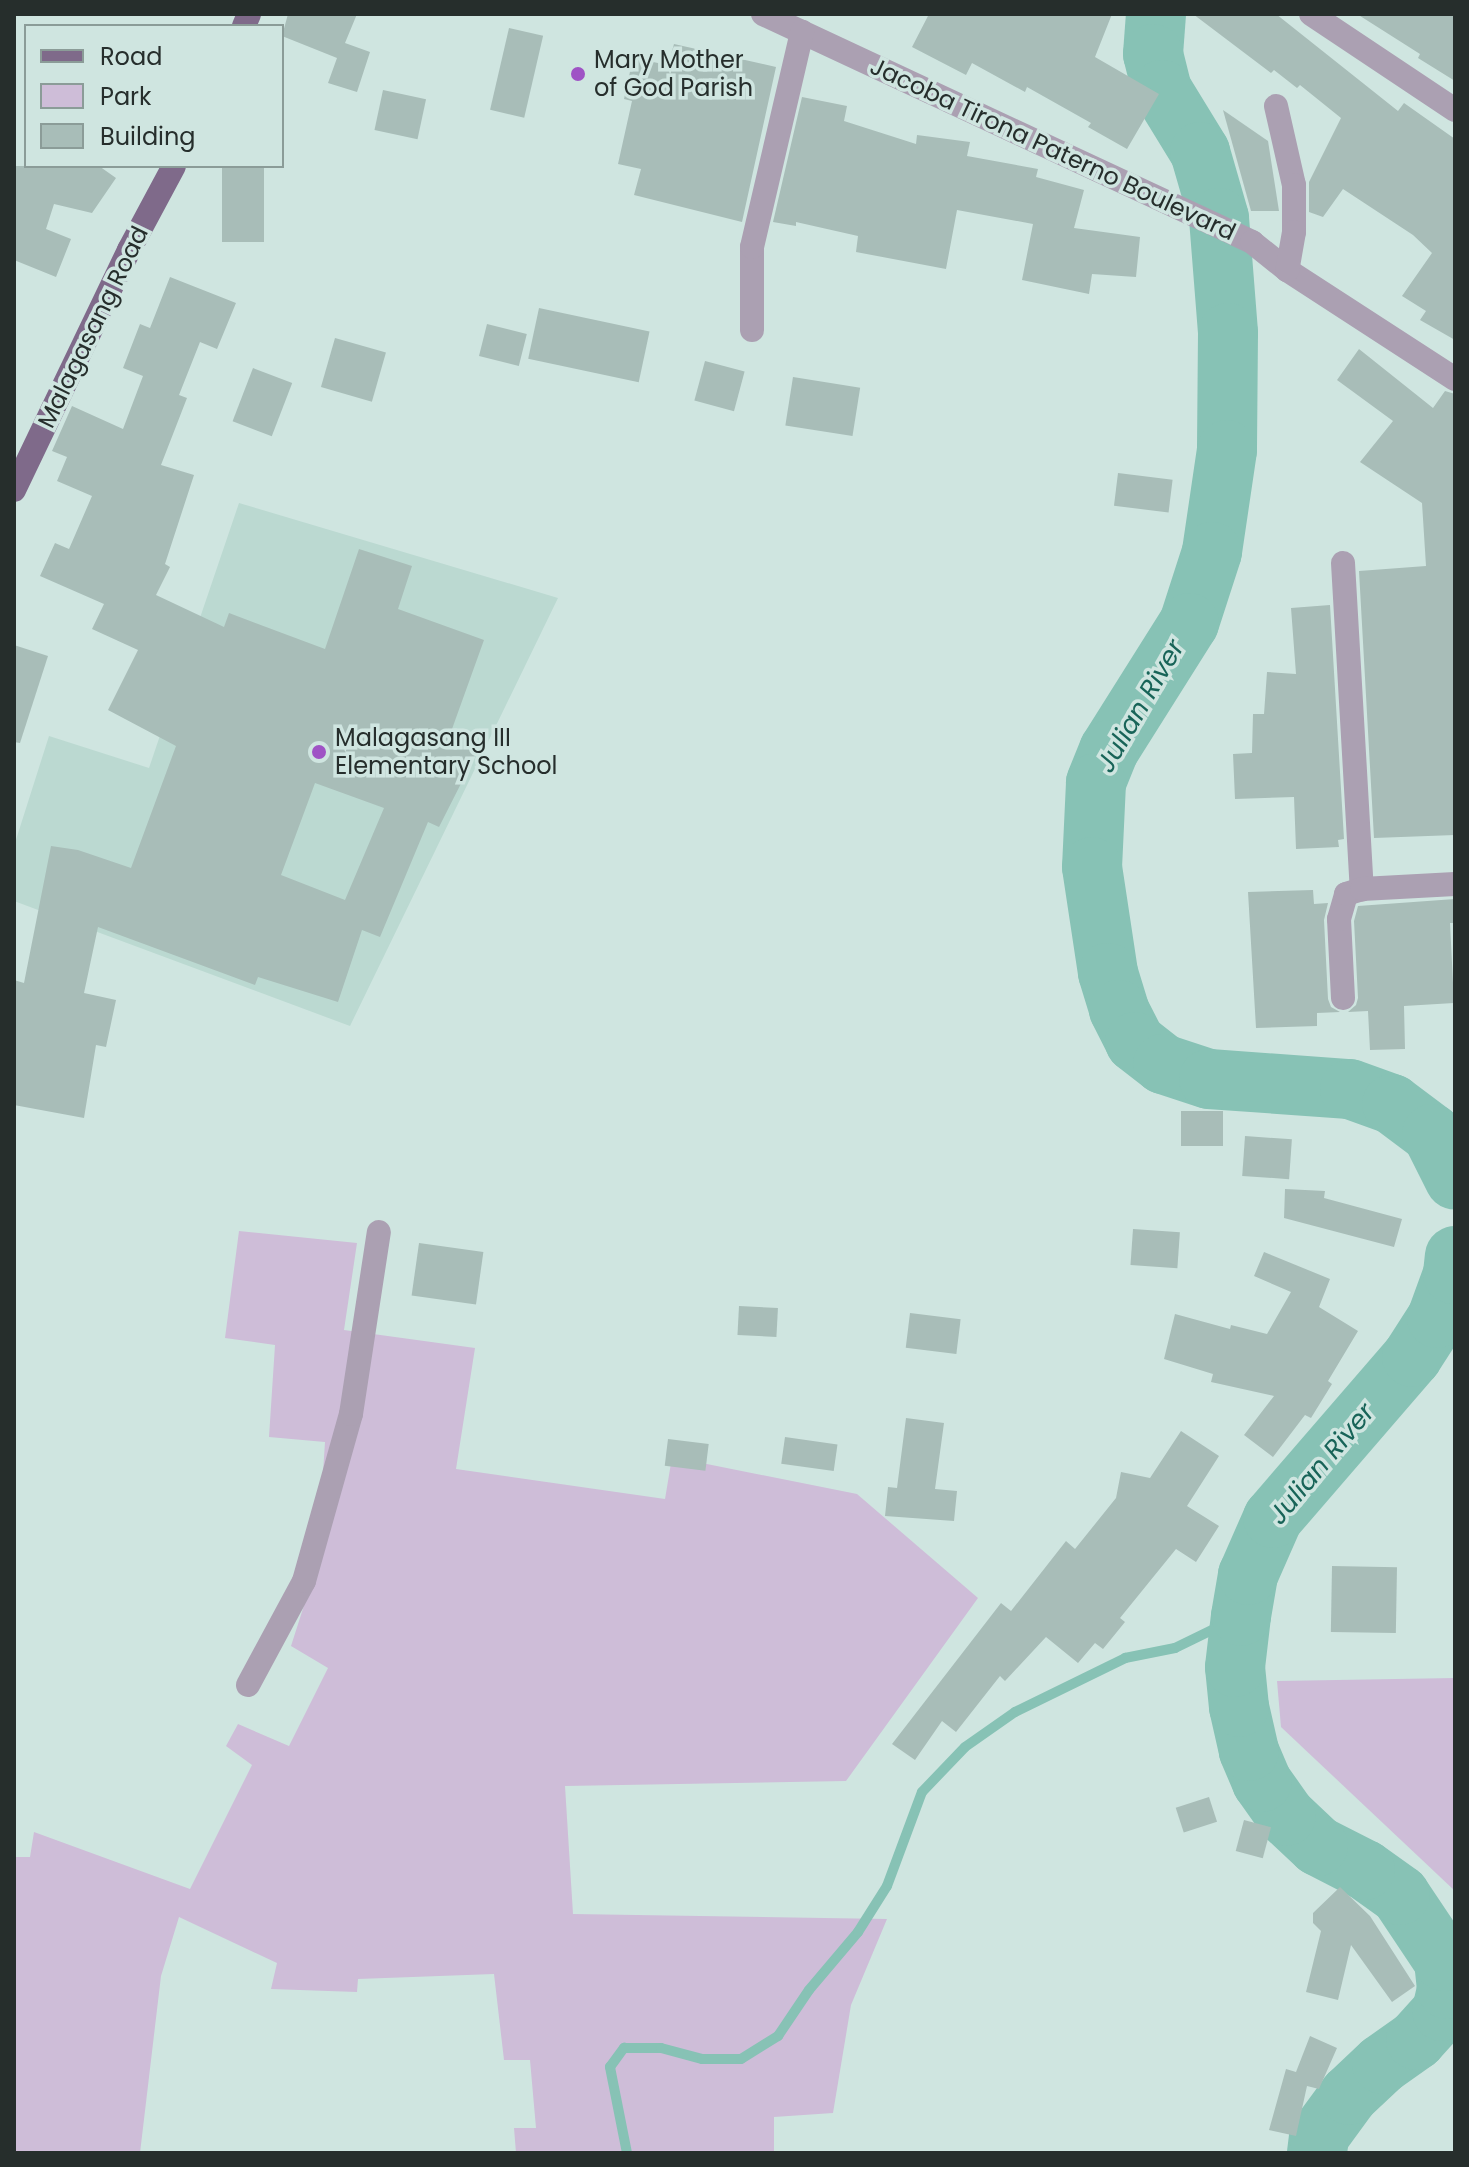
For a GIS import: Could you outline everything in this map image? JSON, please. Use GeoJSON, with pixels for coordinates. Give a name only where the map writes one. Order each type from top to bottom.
{"type":"FeatureCollection","features":[{"type":"Feature","properties":{"kind":"main road","name":"Malagasang Road"},"geometry":{"type":"LineString","coordinates":[[14,490],[129,250],[173,168]]}},
{"type":"Feature","properties":{"kind":"street","name":"Jacoba Tirona Paterno Boulevard"},"geometry":{"type":"LineString","coordinates":[[763,14],[1163,197],[1252,242],[1287,270],[1455,379]]}},
{"type":"Feature","properties":{"kind":"street"},"geometry":{"type":"LineString","coordinates":[[1311,14],[1455,110]]}},
{"type":"Feature","properties":{"kind":"street"},"geometry":{"type":"LineString","coordinates":[[752,330],[752,247],[802,32]]}},
{"type":"Feature","properties":{"kind":"street"},"geometry":{"type":"LineString","coordinates":[[1276,106],[1294,185],[1294,232],[1287,270]]}},
{"type":"Feature","properties":{"kind":"street"},"geometry":{"type":"LineString","coordinates":[[1343,563],[1362,889]]}},
{"type":"Feature","properties":{"kind":"street"},"geometry":{"type":"LineString","coordinates":[[1343,998],[1339,919],[1346,894],[1362,889],[1455,884]]}},
{"type":"Feature","properties":{"kind":"street"},"geometry":{"type":"LineString","coordinates":[[248,1685],[304,1581],[351,1414],[379,1232]]}},
{"type":"Feature","properties":{"kind":"shaded area","name":"Malagasang III Elementary School"},"geometry":{"type":"Polygon","coordinates":[[[239,503],[558,598],[350,1026],[14,901],[14,846],[49,736],[149,768],[239,503]]]}},
{"type":"Feature","properties":{"kind":"green space"},"geometry":{"type":"Polygon","coordinates":[[[239,1231],[357,1243],[344,1330],[475,1348],[456,1469],[665,1499],[672,1457],[857,1494],[978,1598],[846,1781],[565,1786],[573,1914],[887,1919],[851,2005],[833,2113],[774,2117],[774,2153],[516,2153],[514,2128],[536,2128],[530,2060],[504,2060],[494,1974],[358,1979],[357,1992],[271,1989],[277,1963],[179,1917],[161,1976],[140,2153],[14,2153],[14,1857],[30,1857],[34,1832],[190,1889],[252,1765],[226,1746],[238,1724],[289,1746],[328,1668],[291,1646],[317,1565],[325,1442],[269,1437],[275,1345],[225,1338],[239,1231]]]}},
{"type":"Feature","properties":{"kind":"green space"},"geometry":{"type":"Polygon","coordinates":[[[1455,1678],[1455,1891],[1281,1727],[1277,1681],[1455,1678]]]}},
{"type":"Feature","properties":{"kind":"building"},"geometry":{"type":"Polygon","coordinates":[[[288,14],[357,14],[345,43],[370,52],[357,92],[328,83],[337,58],[284,37],[288,14]]]}},
{"type":"Feature","properties":{"kind":"building"},"geometry":{"type":"Polygon","coordinates":[[[929,14],[1112,14],[1095,57],[1159,94],[1127,149],[1088,127],[1091,123],[1027,87],[1025,92],[972,63],[966,75],[912,47],[929,14]]]}},
{"type":"Feature","properties":{"kind":"building"},"geometry":{"type":"Polygon","coordinates":[[[1193,14],[1276,14],[1398,111],[1404,103],[1455,139],[1455,340],[1420,320],[1426,311],[1402,296],[1432,253],[1413,235],[1343,189],[1323,217],[1309,212],[1309,182],[1341,118],[1300,85],[1297,88],[1274,70],[1271,73],[1193,14]]]}},
{"type":"Feature","properties":{"kind":"building"},"geometry":{"type":"Polygon","coordinates":[[[1357,14],[1455,14],[1455,81],[1418,58],[1420,54],[1357,14]]]}},
{"type":"Feature","properties":{"kind":"building"},"geometry":{"type":"Polygon","coordinates":[[[509,28],[543,36],[524,118],[490,110],[509,28]]]}},
{"type":"Feature","properties":{"kind":"building"},"geometry":{"type":"Polygon","coordinates":[[[674,44],[776,67],[742,222],[634,195],[641,169],[618,164],[632,101],[624,99],[633,58],[668,65],[674,44]]]}},
{"type":"Feature","properties":{"kind":"building"},"geometry":{"type":"Polygon","coordinates":[[[383,90],[426,99],[418,139],[374,130],[383,90]]]}},
{"type":"Feature","properties":{"kind":"building"},"geometry":{"type":"Polygon","coordinates":[[[802,97],[847,106],[844,121],[916,144],[917,135],[970,142],[967,156],[1038,169],[1036,177],[1084,190],[1074,228],[1140,237],[1136,277],[1092,274],[1089,294],[1022,280],[1033,224],[957,210],[946,269],[856,252],[858,236],[796,222],[796,226],[773,222],[802,97]]]}},
{"type":"Feature","properties":{"kind":"building"},"geometry":{"type":"Polygon","coordinates":[[[1223,110],[1268,141],[1279,211],[1251,211],[1223,110]]]}},
{"type":"Feature","properties":{"kind":"building"},"geometry":{"type":"Polygon","coordinates":[[[14,166],[102,168],[116,178],[92,213],[54,204],[46,229],[71,239],[56,277],[14,260],[14,166]]]}},
{"type":"Feature","properties":{"kind":"building"},"geometry":{"type":"Polygon","coordinates":[[[222,168],[264,168],[264,242],[222,242],[222,168]]]}},
{"type":"Feature","properties":{"kind":"building","name":"Malagasang III Elementary School"},"geometry":{"type":"Polygon","coordinates":[[[170,277],[236,303],[217,349],[200,342],[179,395],[187,398],[161,465],[194,475],[165,564],[170,567],[156,595],[224,627],[229,613],[325,649],[359,549],[412,566],[398,609],[484,640],[452,729],[481,744],[439,827],[428,822],[380,937],[362,930],[338,1002],[258,977],[255,985],[98,927],[84,993],[116,1000],[106,1047],[96,1045],[84,1118],[14,1105],[14,980],[24,983],[51,846],[78,850],[131,868],[176,746],[108,710],[138,650],[92,629],[104,604],[40,576],[55,543],[69,549],[92,496],[57,481],[67,457],[52,451],[72,406],[123,429],[143,376],[123,368],[140,324],[150,328],[170,277]],[[315,783],[281,875],[345,900],[384,808],[315,783]]]}},
{"type":"Feature","properties":{"kind":"building"},"geometry":{"type":"Polygon","coordinates":[[[539,308],[650,331],[639,382],[528,359],[539,308]]]}},
{"type":"Feature","properties":{"kind":"building"},"geometry":{"type":"Polygon","coordinates":[[[487,324],[527,334],[519,366],[479,356],[487,324]]]}},
{"type":"Feature","properties":{"kind":"building"},"geometry":{"type":"Polygon","coordinates":[[[335,338],[386,353],[372,402],[321,387],[335,338]]]}},
{"type":"Feature","properties":{"kind":"building"},"geometry":{"type":"Polygon","coordinates":[[[1359,349],[1433,408],[1445,391],[1455,394],[1455,835],[1374,838],[1359,571],[1426,566],[1422,503],[1360,462],[1393,421],[1337,380],[1359,349]]]}},
{"type":"Feature","properties":{"kind":"building"},"geometry":{"type":"Polygon","coordinates":[[[705,361],[745,372],[734,411],[694,401],[705,361]]]}},
{"type":"Feature","properties":{"kind":"building"},"geometry":{"type":"Polygon","coordinates":[[[253,368],[292,383],[272,436],[233,421],[253,368]]]}},
{"type":"Feature","properties":{"kind":"building"},"geometry":{"type":"Polygon","coordinates":[[[793,377],[860,388],[852,436],[785,425],[793,377]]]}},
{"type":"Feature","properties":{"kind":"building"},"geometry":{"type":"Polygon","coordinates":[[[1118,473],[1173,480],[1169,512],[1114,506],[1118,473]]]}},
{"type":"Feature","properties":{"kind":"building"},"geometry":{"type":"Polygon","coordinates":[[[1330,605],[1344,839],[1338,840],[1339,847],[1296,849],[1294,797],[1235,799],[1233,754],[1252,753],[1253,714],[1264,714],[1267,672],[1296,674],[1291,608],[1330,605]]]}},
{"type":"Feature","properties":{"kind":"building"},"geometry":{"type":"Polygon","coordinates":[[[14,645],[48,656],[20,743],[14,742],[14,645]]]}},
{"type":"Feature","properties":{"kind":"building"},"geometry":{"type":"Polygon","coordinates":[[[1313,890],[1314,904],[1328,903],[1324,920],[1328,999],[1331,1007],[1340,1012],[1317,1013],[1317,1026],[1256,1028],[1248,892],[1313,890]]]}},
{"type":"Feature","properties":{"kind":"building"},"geometry":{"type":"Polygon","coordinates":[[[1455,899],[1455,923],[1450,923],[1454,1003],[1404,1006],[1405,1049],[1370,1050],[1368,1011],[1348,1012],[1356,1005],[1358,998],[1354,921],[1358,906],[1455,899]]]}},
{"type":"Feature","properties":{"kind":"building"},"geometry":{"type":"Polygon","coordinates":[[[1181,1111],[1223,1111],[1223,1146],[1181,1146],[1181,1111]]]}},
{"type":"Feature","properties":{"kind":"building"},"geometry":{"type":"Polygon","coordinates":[[[1245,1136],[1292,1139],[1289,1179],[1242,1176],[1245,1136]]]}},
{"type":"Feature","properties":{"kind":"building"},"geometry":{"type":"Polygon","coordinates":[[[1285,1189],[1325,1191],[1324,1198],[1402,1219],[1394,1247],[1284,1218],[1285,1189]]]}},
{"type":"Feature","properties":{"kind":"building"},"geometry":{"type":"Polygon","coordinates":[[[1133,1229],[1180,1232],[1177,1268],[1130,1265],[1133,1229]]]}},
{"type":"Feature","properties":{"kind":"building"},"geometry":{"type":"Polygon","coordinates":[[[419,1243],[483,1252],[476,1305],[412,1295],[419,1243]]]}},
{"type":"Feature","properties":{"kind":"building"},"geometry":{"type":"Polygon","coordinates":[[[1264,1252],[1330,1279],[1319,1307],[1358,1331],[1328,1381],[1332,1384],[1311,1418],[1305,1415],[1273,1457],[1244,1435],[1274,1396],[1211,1382],[1213,1374],[1164,1359],[1175,1314],[1230,1329],[1231,1325],[1267,1334],[1291,1292],[1254,1276],[1264,1252]]]}},
{"type":"Feature","properties":{"kind":"building"},"geometry":{"type":"Polygon","coordinates":[[[739,1306],[778,1308],[776,1337],[737,1335],[739,1306]]]}},
{"type":"Feature","properties":{"kind":"building"},"geometry":{"type":"Polygon","coordinates":[[[910,1313],[961,1319],[956,1354],[906,1348],[910,1313]]]}},
{"type":"Feature","properties":{"kind":"building"},"geometry":{"type":"Polygon","coordinates":[[[906,1418],[944,1423],[935,1489],[957,1491],[954,1521],[885,1516],[888,1487],[897,1488],[906,1418]]]}},
{"type":"Feature","properties":{"kind":"building"},"geometry":{"type":"Polygon","coordinates":[[[1181,1431],[1219,1456],[1187,1506],[1219,1526],[1196,1562],[1176,1549],[1120,1618],[1125,1622],[1103,1649],[1095,1643],[1078,1663],[1046,1637],[1005,1681],[1000,1676],[956,1732],[942,1721],[915,1760],[892,1744],[1001,1603],[1011,1611],[1066,1541],[1075,1549],[1116,1498],[1121,1472],[1150,1478],[1181,1431]]]}},
{"type":"Feature","properties":{"kind":"building"},"geometry":{"type":"Polygon","coordinates":[[[785,1437],[837,1444],[834,1471],[781,1464],[785,1437]]]}},
{"type":"Feature","properties":{"kind":"building"},"geometry":{"type":"Polygon","coordinates":[[[668,1439],[709,1444],[705,1471],[665,1466],[668,1439]]]}},
{"type":"Feature","properties":{"kind":"building"},"geometry":{"type":"Polygon","coordinates":[[[1332,1566],[1397,1567],[1396,1633],[1331,1632],[1332,1566]]]}},
{"type":"Feature","properties":{"kind":"building"},"geometry":{"type":"Polygon","coordinates":[[[1209,1797],[1217,1822],[1184,1833],[1176,1808],[1209,1797]]]}},
{"type":"Feature","properties":{"kind":"building"},"geometry":{"type":"Polygon","coordinates":[[[1244,1820],[1271,1827],[1263,1858],[1236,1851],[1244,1820]]]}},
{"type":"Feature","properties":{"kind":"building"},"geometry":{"type":"Polygon","coordinates":[[[1340,1887],[1370,1916],[1415,1986],[1392,2002],[1351,1945],[1338,2000],[1306,1992],[1321,1931],[1313,1923],[1313,1913],[1340,1887]]]}},
{"type":"Feature","properties":{"kind":"building"},"geometry":{"type":"Polygon","coordinates":[[[1310,2036],[1337,2048],[1319,2089],[1307,2086],[1296,2136],[1269,2130],[1286,2069],[1296,2072],[1310,2036]]]}},
{"type":"Feature","properties":{"kind":"waterway","name":"Julian River"},"geometry":{"type":"LineString","coordinates":[[1156,14],[1153,54],[1162,90],[1200,152],[1219,218],[1228,333],[1227,450],[1212,552],[1189,623],[1109,750],[1096,783],[1092,867],[1108,973],[1119,1010],[1135,1042],[1163,1064],[1209,1079],[1350,1089],[1392,1104],[1432,1134],[1455,1180]]}},
{"type":"Feature","properties":{"kind":"waterway","name":"Julian River"},"geometry":{"type":"LineString","coordinates":[[1317,2153],[1319,2136],[1349,2095],[1382,2064],[1416,2040],[1442,2011],[1447,1989],[1444,1961],[1400,1895],[1365,1870],[1318,1846],[1286,1816],[1262,1782],[1249,1751],[1239,1707],[1235,1667],[1241,1616],[1248,1575],[1273,1518],[1412,1357],[1437,1318],[1453,1274],[1455,1256]]}},
{"type":"Feature","properties":{"kind":"waterway"},"geometry":{"type":"LineString","coordinates":[[627,2153],[610,2067],[624,2048],[661,2048],[702,2059],[741,2059],[778,2036],[809,1990],[858,1932],[887,1886],[922,1792],[965,1747],[1015,1712],[1125,1658],[1175,1648],[1241,1616]]}},
{"type":"Feature","properties":{"kind":"place","name":"Mary Mother of God Parish"},"geometry":{"type":"Point","coordinates":[578,74]}},
{"type":"Feature","properties":{"kind":"place","name":"Malagasang III Elementary School"},"geometry":{"type":"Point","coordinates":[319,752]}}]}
